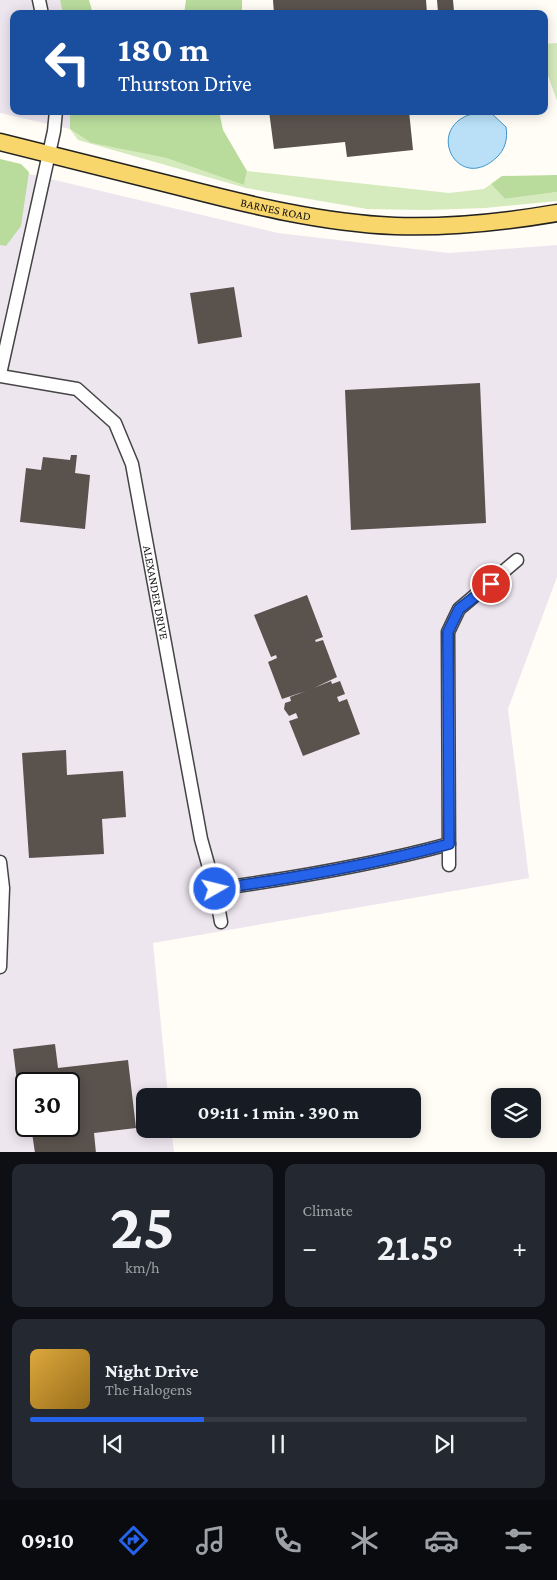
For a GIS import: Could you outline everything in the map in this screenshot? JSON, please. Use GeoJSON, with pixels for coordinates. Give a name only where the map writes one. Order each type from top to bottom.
{"type":"FeatureCollection","features":[{"type":"Feature","properties":{"kind":"main road","name":"BARNES ROAD"},"geometry":{"type":"LineString","coordinates":[[0,142],[273,210],[328,220],[395,226],[456,226],[517,220],[557,213]]}},
{"type":"Feature","properties":{"kind":"street"},"geometry":{"type":"LineString","coordinates":[[0,375],[49,154],[55,115]]}},
{"type":"Feature","properties":{"kind":"street","name":"ALEXANDER DRIVE"},"geometry":{"type":"LineString","coordinates":[[0,375],[77,388],[115,423],[132,464],[201,839],[215,889],[221,922]]}},
{"type":"Feature","properties":{"kind":"street"},"geometry":{"type":"LineString","coordinates":[[449,865],[448,632],[459,609],[517,560]]}},
{"type":"Feature","properties":{"kind":"street"},"geometry":{"type":"LineString","coordinates":[[215,889],[312,876],[393,859],[449,844]]}},
{"type":"Feature","properties":{"kind":"street"},"geometry":{"type":"LineString","coordinates":[[0,862],[3,888],[0,967]]}},
{"type":"Feature","properties":{"kind":"shaded area"},"geometry":{"type":"Polygon","coordinates":[[[0,0],[60,0],[62,10],[10,10],[10,115],[70,115],[70,129],[0,113],[0,0]]]}},
{"type":"Feature","properties":{"kind":"shaded area"},"geometry":{"type":"Polygon","coordinates":[[[0,167],[278,233],[449,253],[557,245],[557,577],[508,709],[529,878],[153,943],[167,1088],[136,1088],[136,1138],[172,1138],[174,1152],[0,1152],[0,167]]]}},
{"type":"Feature","properties":{"kind":"green space"},"geometry":{"type":"Polygon","coordinates":[[[60,0],[89,0],[92,10],[62,10],[60,0]]]}},
{"type":"Feature","properties":{"kind":"green space"},"geometry":{"type":"Polygon","coordinates":[[[186,0],[242,0],[242,10],[185,10],[186,0]]]}},
{"type":"Feature","properties":{"kind":"green space"},"geometry":{"type":"Polygon","coordinates":[[[557,43],[557,101],[548,75],[548,44],[557,43]]]}},
{"type":"Feature","properties":{"kind":"green space"},"geometry":{"type":"Polygon","coordinates":[[[70,115],[220,115],[223,130],[247,171],[244,185],[166,158],[91,143],[70,129],[70,115]]]}},
{"type":"Feature","properties":{"kind":"green space"},"geometry":{"type":"Polygon","coordinates":[[[70,129],[91,143],[166,158],[244,185],[247,171],[449,193],[484,189],[491,184],[505,199],[557,192],[557,201],[485,208],[427,210],[367,209],[246,188],[78,140],[70,129]]]}},
{"type":"Feature","properties":{"kind":"green space"},"geometry":{"type":"Polygon","coordinates":[[[0,159],[21,164],[29,172],[21,226],[6,246],[0,245],[0,159]]]}},
{"type":"Feature","properties":{"kind":"green space"},"geometry":{"type":"Polygon","coordinates":[[[557,175],[557,192],[505,199],[491,184],[502,176],[557,175]]]}},
{"type":"Feature","properties":{"kind":"water"},"geometry":{"type":"Polygon","coordinates":[[[493,115],[506,127],[507,136],[504,148],[496,158],[483,166],[471,168],[461,165],[453,157],[449,147],[449,136],[454,126],[467,116],[493,115]]]}},
{"type":"Feature","properties":{"kind":"building"},"geometry":{"type":"Polygon","coordinates":[[[273,0],[426,0],[427,10],[274,10],[273,0]]]}},
{"type":"Feature","properties":{"kind":"building"},"geometry":{"type":"Polygon","coordinates":[[[437,0],[453,0],[454,10],[438,10],[437,0]]]}},
{"type":"Feature","properties":{"kind":"building"},"geometry":{"type":"Polygon","coordinates":[[[270,115],[409,115],[413,150],[347,157],[345,142],[274,149],[270,115]]]}},
{"type":"Feature","properties":{"kind":"building"},"geometry":{"type":"Polygon","coordinates":[[[234,287],[242,337],[198,344],[190,293],[234,287]]]}},
{"type":"Feature","properties":{"kind":"building"},"geometry":{"type":"Polygon","coordinates":[[[480,383],[486,523],[351,530],[345,390],[480,383]]]}},
{"type":"Feature","properties":{"kind":"building"},"geometry":{"type":"Polygon","coordinates":[[[71,455],[77,455],[75,473],[90,475],[85,529],[20,522],[26,468],[41,470],[43,457],[70,460],[71,455]]]}},
{"type":"Feature","properties":{"kind":"building"},"geometry":{"type":"Polygon","coordinates":[[[307,595],[323,637],[315,640],[316,642],[323,640],[337,677],[314,688],[331,681],[332,684],[340,681],[345,694],[337,697],[339,702],[347,699],[360,734],[303,756],[289,721],[298,718],[296,713],[289,716],[284,709],[285,703],[291,701],[290,697],[306,691],[282,699],[268,662],[277,658],[276,655],[271,657],[254,615],[307,595]]]}},
{"type":"Feature","properties":{"kind":"building"},"geometry":{"type":"Polygon","coordinates":[[[66,750],[67,775],[123,771],[126,817],[102,819],[104,854],[29,858],[22,753],[66,750]]]}},
{"type":"Feature","properties":{"kind":"building"},"geometry":{"type":"Polygon","coordinates":[[[55,1044],[58,1068],[128,1060],[136,1128],[94,1133],[96,1152],[35,1152],[33,1137],[80,1137],[80,1072],[16,1072],[13,1049],[55,1044]]]}},
{"type":"Feature","properties":{"kind":"route"},"geometry":{"type":"LineString","coordinates":[[215,889],[312,876],[393,859],[449,844],[448,632],[459,609],[491,584]]}}]}
